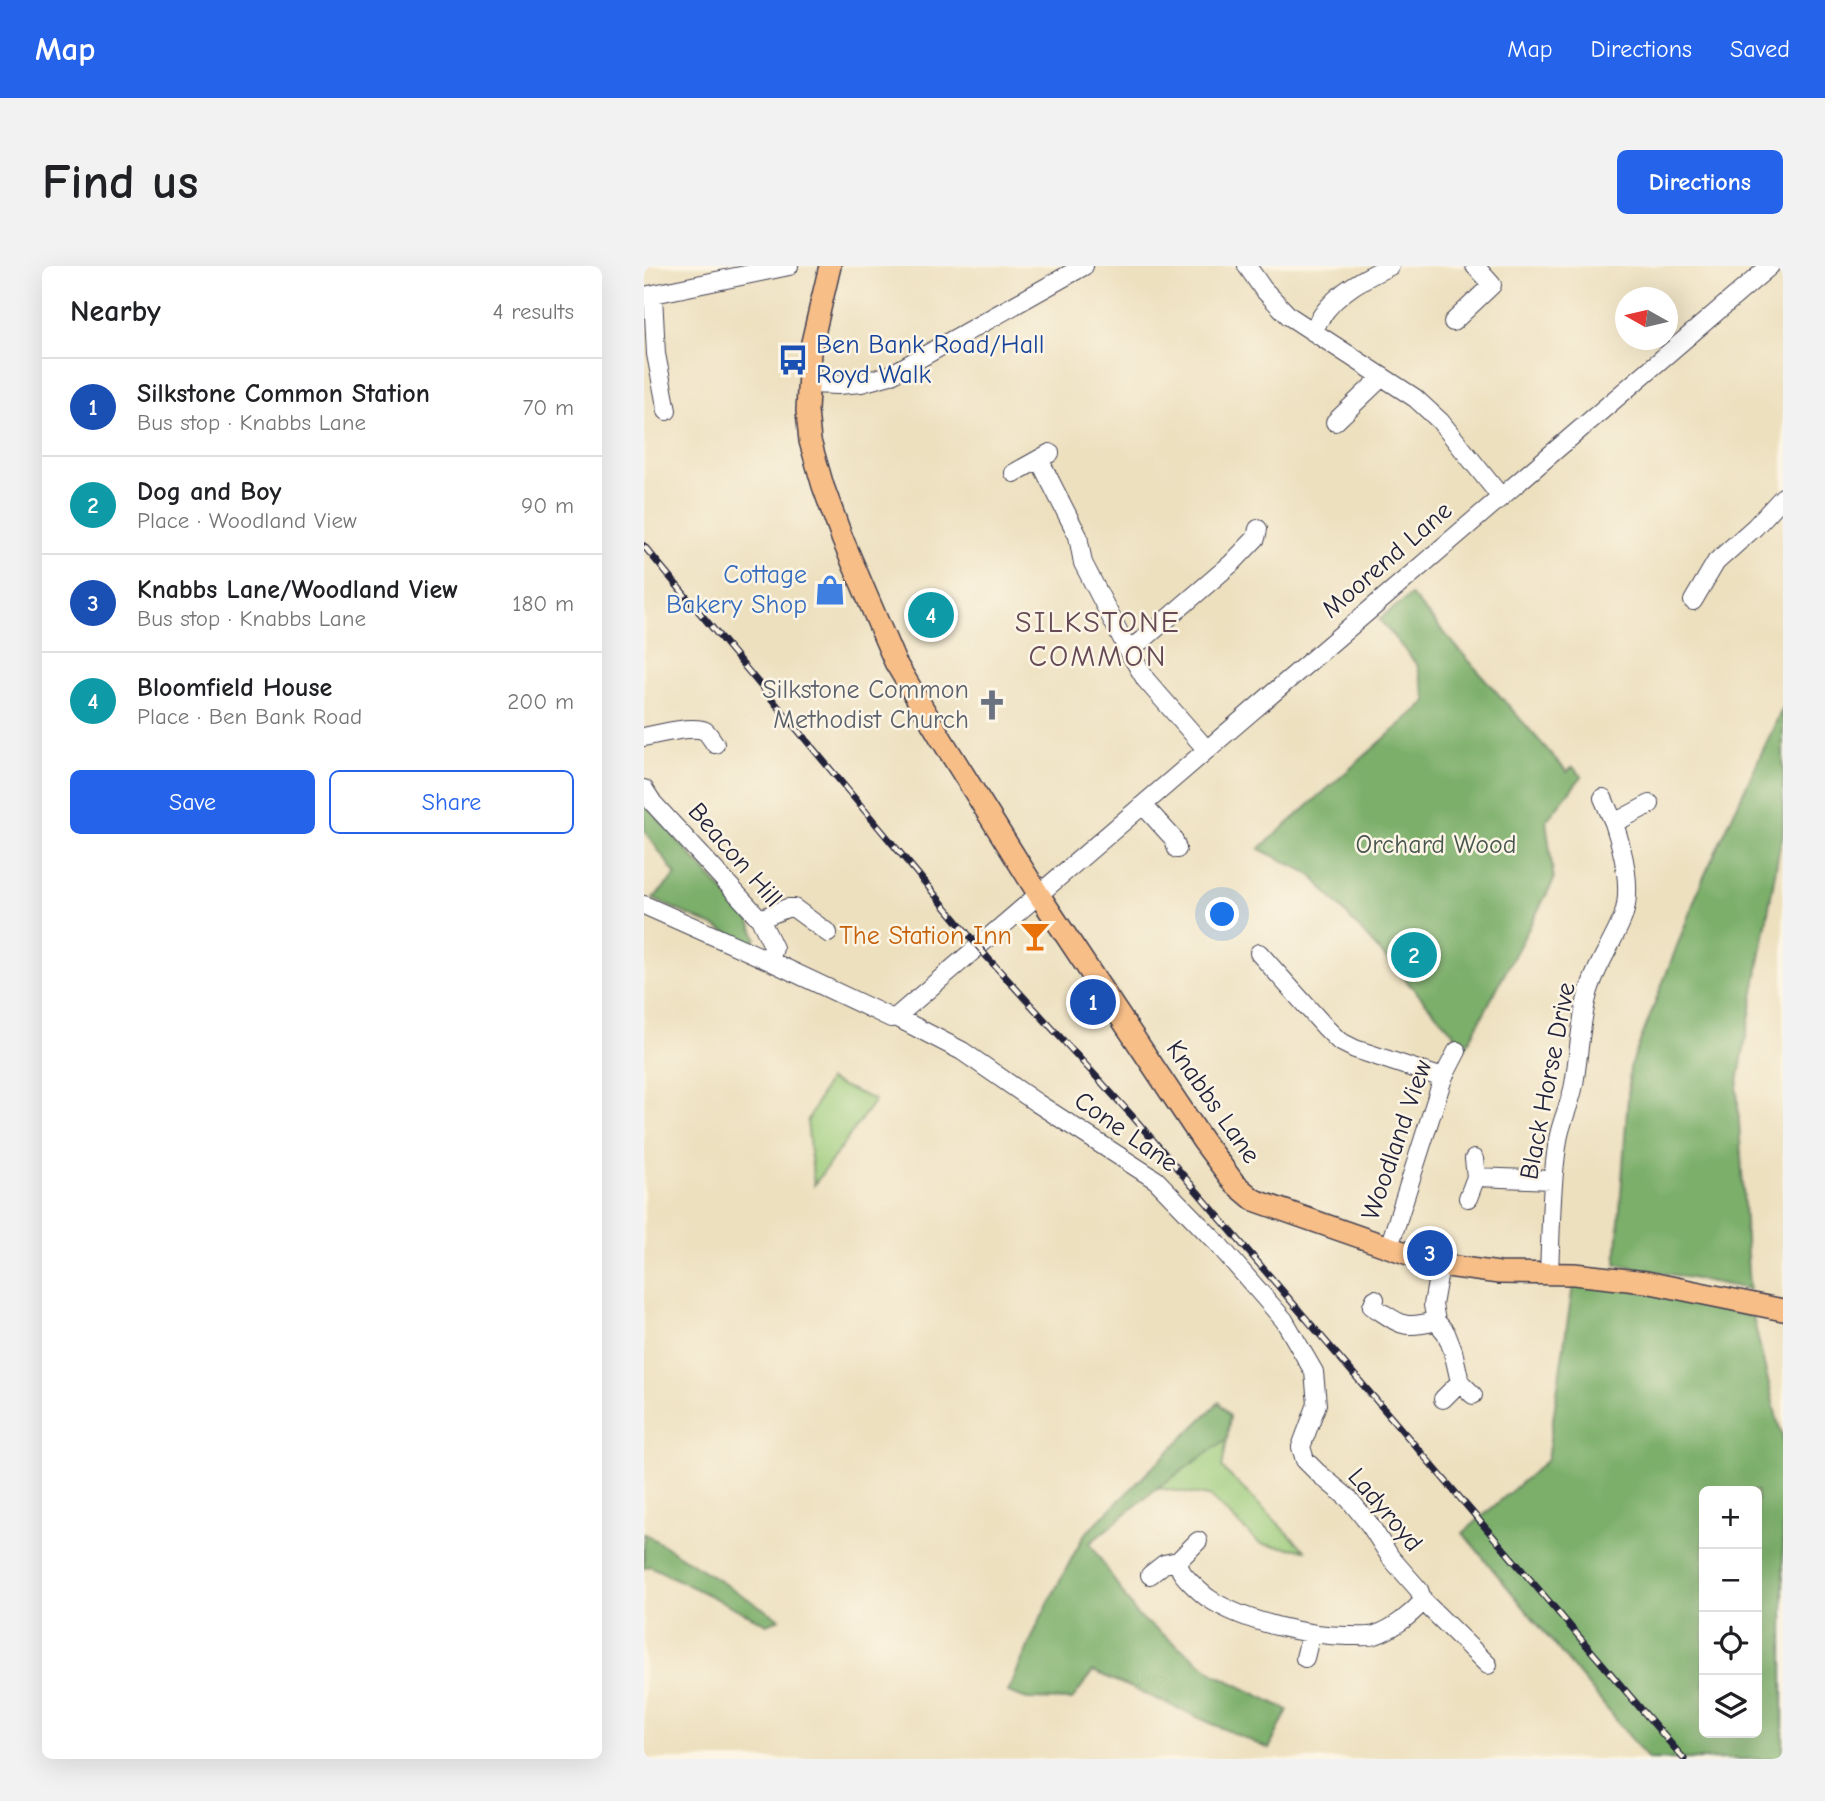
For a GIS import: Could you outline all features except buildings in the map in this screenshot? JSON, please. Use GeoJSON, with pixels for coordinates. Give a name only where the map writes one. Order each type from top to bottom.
{"type":"FeatureCollection","features":[{"type":"Feature","properties":{"kind":"main road","name":"Knabbs Lane"},"geometry":{"type":"LineString","coordinates":[[830,266],[810,351],[807,384],[810,441],[842,538],[891,651],[942,740],[1039,895],[1203,1141],[1236,1184],[1254,1200],[1440,1265],[1499,1273],[1549,1273],[1646,1282],[1783,1310]]}},
{"type":"Feature","properties":{"kind":"street"},"geometry":{"type":"LineString","coordinates":[[667,411],[655,392],[656,354],[648,295],[789,266]]}},
{"type":"Feature","properties":{"kind":"street"},"geometry":{"type":"LineString","coordinates":[[807,384],[861,383],[890,375],[1084,266]]}},
{"type":"Feature","properties":{"kind":"street"},"geometry":{"type":"LineString","coordinates":[[1247,266],[1263,289],[1289,316],[1415,398],[1440,421],[1501,498]]}},
{"type":"Feature","properties":{"kind":"street"},"geometry":{"type":"LineString","coordinates":[[1313,332],[1318,319],[1334,301],[1354,284],[1390,266]]}},
{"type":"Feature","properties":{"kind":"street"},"geometry":{"type":"LineString","coordinates":[[1453,322],[1492,285],[1475,266]]}},
{"type":"Feature","properties":{"kind":"street","name":"Moorend Lane"},"geometry":{"type":"LineString","coordinates":[[1039,895],[1770,266]]}},
{"type":"Feature","properties":{"kind":"street"},"geometry":{"type":"LineString","coordinates":[[1335,423],[1381,377]]}},
{"type":"Feature","properties":{"kind":"street"},"geometry":{"type":"LineString","coordinates":[[1014,473],[1045,456],[1078,536],[1083,563],[1128,650],[1146,680],[1207,750]]}},
{"type":"Feature","properties":{"kind":"street"},"geometry":{"type":"LineString","coordinates":[[1693,601],[1716,562],[1783,497]]}},
{"type":"Feature","properties":{"kind":"street"},"geometry":{"type":"LineString","coordinates":[[1128,650],[1232,563],[1256,538],[1258,529]]}},
{"type":"Feature","properties":{"kind":"street"},"geometry":{"type":"LineString","coordinates":[[644,737],[671,731],[701,729],[715,744]]}},
{"type":"Feature","properties":{"kind":"street","name":"Beacon Hill"},"geometry":{"type":"LineString","coordinates":[[644,789],[653,803],[760,919],[774,948],[770,961]]}},
{"type":"Feature","properties":{"kind":"street","name":"Black Horse Drive"},"geometry":{"type":"LineString","coordinates":[[1549,1273],[1552,1180],[1558,1136],[1573,1088],[1588,995],[1623,915],[1626,882],[1619,839],[1603,798]]}},
{"type":"Feature","properties":{"kind":"street"},"geometry":{"type":"LineString","coordinates":[[1614,823],[1650,804]]}},
{"type":"Feature","properties":{"kind":"street"},"geometry":{"type":"LineString","coordinates":[[1143,805],[1172,838],[1178,849]]}},
{"type":"Feature","properties":{"kind":"street"},"geometry":{"type":"LineString","coordinates":[[896,1017],[1039,895]]}},
{"type":"Feature","properties":{"kind":"street","name":"Cone Lane"},"geometry":{"type":"LineString","coordinates":[[644,905],[891,1018],[896,1017],[962,1051],[1156,1180],[1217,1243],[1284,1320],[1290,1331]]}},
{"type":"Feature","properties":{"kind":"street"},"geometry":{"type":"LineString","coordinates":[[760,919],[786,908],[793,908],[829,936]]}},
{"type":"Feature","properties":{"kind":"street"},"geometry":{"type":"LineString","coordinates":[[1259,953],[1339,1041],[1355,1049],[1443,1078]]}},
{"type":"Feature","properties":{"kind":"street","name":"Woodland View"},"geometry":{"type":"LineString","coordinates":[[1389,1247],[1443,1078],[1457,1051]]}},
{"type":"Feature","properties":{"kind":"street"},"geometry":{"type":"LineString","coordinates":[[1468,1198],[1475,1168],[1552,1180]]}},
{"type":"Feature","properties":{"kind":"street"},"geometry":{"type":"LineString","coordinates":[[1440,1265],[1433,1305],[1436,1321],[1446,1333],[1460,1382],[1473,1395]]}},
{"type":"Feature","properties":{"kind":"street"},"geometry":{"type":"LineString","coordinates":[[1375,1299],[1372,1306],[1409,1327],[1436,1321]]}},
{"type":"Feature","properties":{"kind":"street","name":"Ladyroyd"},"geometry":{"type":"LineString","coordinates":[[1290,1331],[1314,1372],[1317,1404],[1301,1447],[1305,1460],[1349,1499],[1391,1558],[1419,1590],[1423,1601],[1489,1665]]}},
{"type":"Feature","properties":{"kind":"street"},"geometry":{"type":"LineString","coordinates":[[1443,1399],[1460,1382]]}},
{"type":"Feature","properties":{"kind":"street"},"geometry":{"type":"LineString","coordinates":[[1150,1575],[1164,1564],[1178,1561],[1198,1541]]}},
{"type":"Feature","properties":{"kind":"street"},"geometry":{"type":"LineString","coordinates":[[1178,1561],[1181,1572],[1206,1597],[1227,1609],[1261,1621],[1311,1633],[1372,1636],[1415,1611],[1423,1601]]}},
{"type":"Feature","properties":{"kind":"street"},"geometry":{"type":"LineString","coordinates":[[1305,1658],[1311,1633]]}},
{"type":"Feature","properties":{"kind":"green space","name":"Orchard Wood"},"geometry":{"type":"Polygon","coordinates":[[[1411,595],[1567,772],[1573,767],[1582,776],[1546,821],[1554,880],[1466,1047],[1310,874],[1259,849],[1427,701],[1417,665],[1379,619],[1411,595]]]}},
{"type":"Feature","properties":{"kind":"green space"},"geometry":{"type":"Polygon","coordinates":[[[1783,707],[1783,836],[1737,1088],[1749,1289],[1616,1264],[1630,1068],[1702,881],[1783,707]]]}},
{"type":"Feature","properties":{"kind":"green space"},"geometry":{"type":"Polygon","coordinates":[[[644,803],[750,921],[756,938],[753,944],[653,899],[676,875],[644,830],[644,803]]]}},
{"type":"Feature","properties":{"kind":"green space"},"geometry":{"type":"Polygon","coordinates":[[[828,1080],[875,1100],[814,1185],[807,1122],[828,1080]]]}},
{"type":"Feature","properties":{"kind":"green space"},"geometry":{"type":"Polygon","coordinates":[[[1573,1285],[1619,1288],[1688,1300],[1753,1317],[1783,1437],[1783,1759],[1648,1759],[1463,1533],[1547,1460],[1573,1285]]]}},
{"type":"Feature","properties":{"kind":"green space"},"geometry":{"type":"Polygon","coordinates":[[[1219,1402],[1230,1416],[1227,1439],[1157,1488],[1090,1543],[1137,1615],[1215,1674],[1288,1710],[1269,1749],[1093,1671],[1072,1700],[1027,1699],[1008,1692],[1043,1613],[1084,1535],[1219,1402]]]}},
{"type":"Feature","properties":{"kind":"green space"},"geometry":{"type":"Polygon","coordinates":[[[1227,1439],[1222,1468],[1305,1550],[1260,1544],[1209,1496],[1157,1488],[1227,1439]]]}},
{"type":"Feature","properties":{"kind":"green space"},"geometry":{"type":"Polygon","coordinates":[[[644,1533],[780,1619],[767,1624],[650,1566],[644,1568],[644,1533]]]}},
{"type":"Feature","properties":{"kind":"railway"},"geometry":{"type":"LineString","coordinates":[[644,546],[987,957],[1134,1118],[1684,1759]]}},
{"type":"Feature","properties":{"kind":"place","name":"Ben Bank Road/Hall Royd Walk"},"geometry":{"type":"Point","coordinates":[793,360]}},
{"type":"Feature","properties":{"kind":"place","name":"Cottage Bakery Shop"},"geometry":{"type":"Point","coordinates":[830,590]}},
{"type":"Feature","properties":{"kind":"place","name":"Bloomfield House"},"geometry":{"type":"Point","coordinates":[931,615]}},
{"type":"Feature","properties":{"kind":"place","name":"Silkstone Common Methodist Church"},"geometry":{"type":"Point","coordinates":[992,705]}},
{"type":"Feature","properties":{"kind":"place","name":"The Station Inn"},"geometry":{"type":"Point","coordinates":[1035,936]}},
{"type":"Feature","properties":{"kind":"place","name":"Dog and Boy"},"geometry":{"type":"Point","coordinates":[1414,955]}},
{"type":"Feature","properties":{"kind":"place","name":"Silkstone Common Station"},"geometry":{"type":"Point","coordinates":[1093,1002]}},
{"type":"Feature","properties":{"kind":"place","name":"Knabbs Lane/Woodland View"},"geometry":{"type":"Point","coordinates":[1430,1253]}},
{"type":"Feature","properties":{"kind":"district","name":"SILKSTONE COMMON"},"geometry":{"type":"Point","coordinates":[1098,639]}}]}
